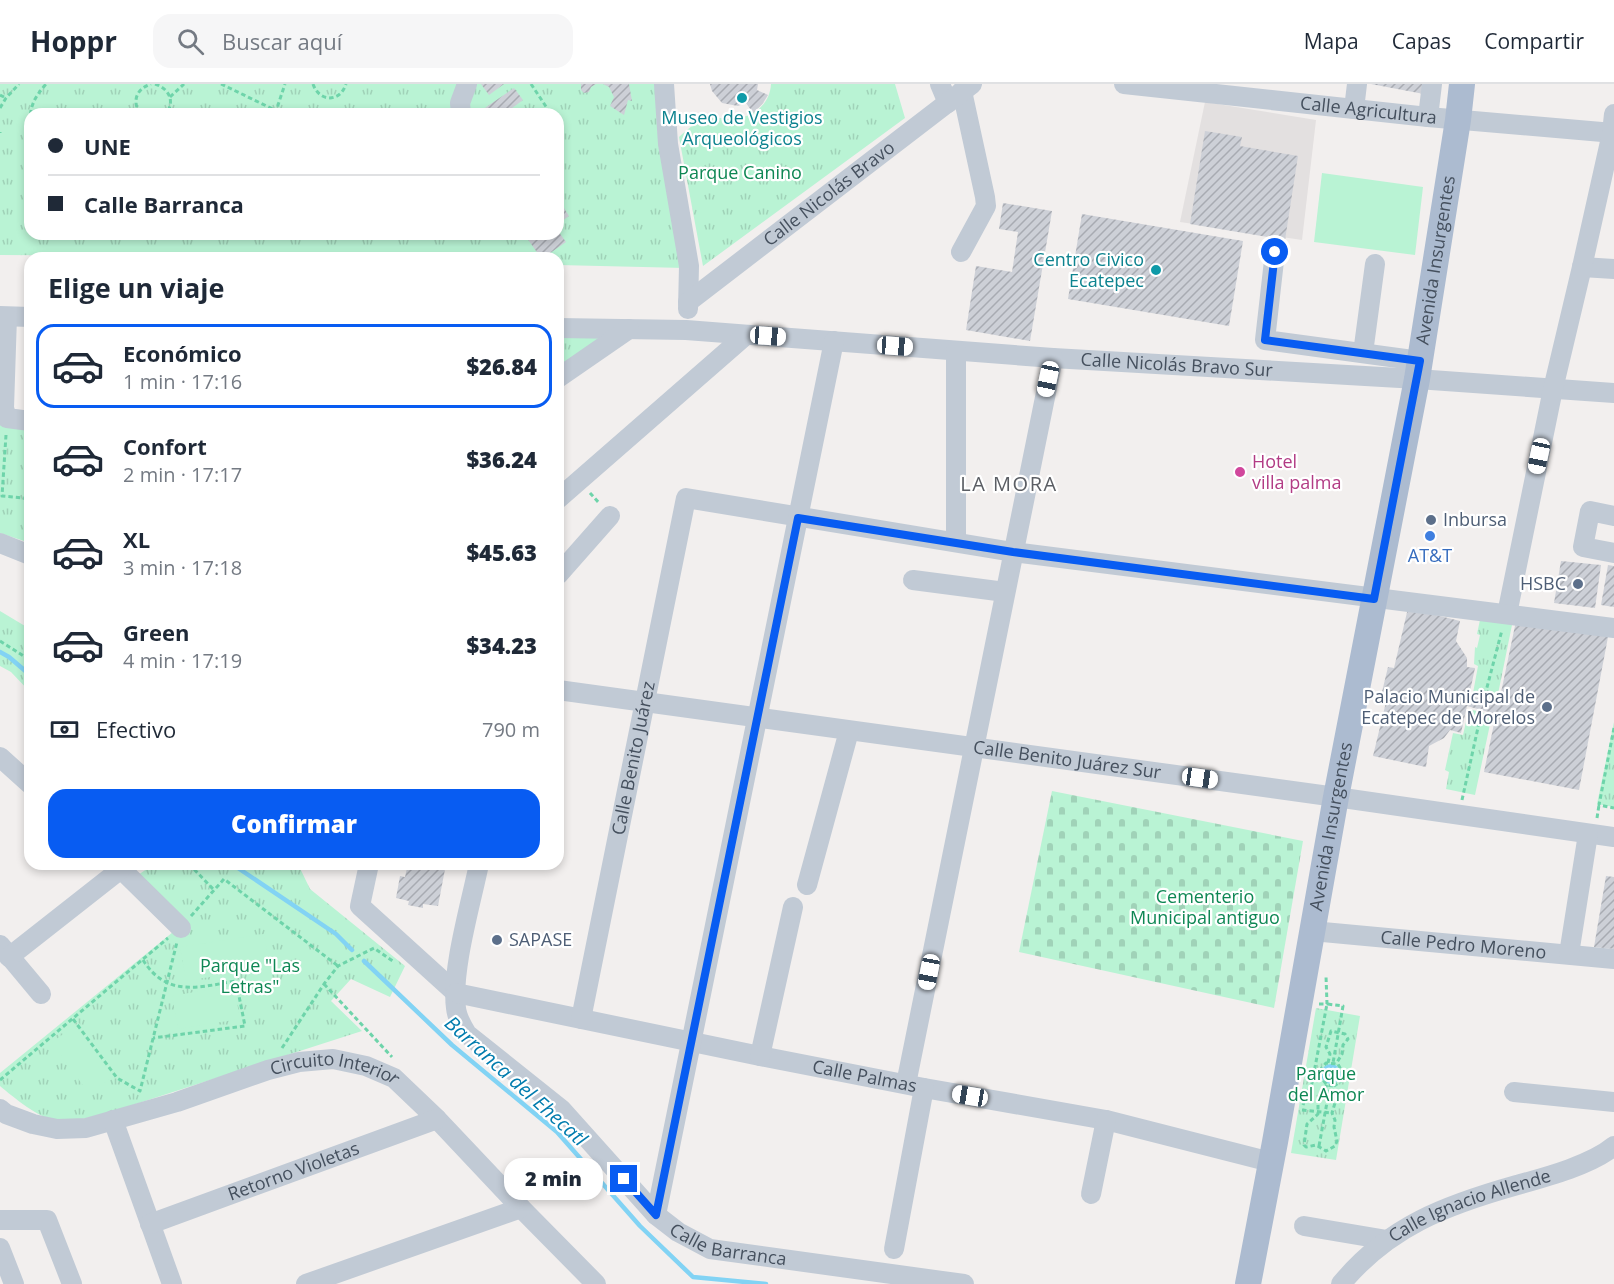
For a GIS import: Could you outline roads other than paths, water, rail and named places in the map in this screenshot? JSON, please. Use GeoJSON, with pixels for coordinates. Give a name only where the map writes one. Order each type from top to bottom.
{"type":"FeatureCollection","features":[{"type":"Feature","properties":{"kind":"main road","name":"Avenida Insurgentes"},"geometry":{"type":"LineString","coordinates":[[1248,1284],[1336,797],[1418,370],[1462,84]]}},
{"type":"Feature","properties":{"kind":"street"},"geometry":{"type":"LineString","coordinates":[[460,108],[459,103],[467,84]]}},
{"type":"Feature","properties":{"kind":"street"},"geometry":{"type":"LineString","coordinates":[[664,84],[668,144],[689,266],[686,330]]}},
{"type":"Feature","properties":{"kind":"street"},"geometry":{"type":"LineString","coordinates":[[940,84],[961,93],[986,206],[961,252]]}},
{"type":"Feature","properties":{"kind":"street","name":"Calle Agricultura"},"geometry":{"type":"LineString","coordinates":[[1124,84],[1458,120],[1613,127]]}},
{"type":"Feature","properties":{"kind":"street"},"geometry":{"type":"LineString","coordinates":[[1354,109],[1357,84]]}},
{"type":"Feature","properties":{"kind":"street"},"geometry":{"type":"LineString","coordinates":[[1428,117],[1432,84]]}},
{"type":"Feature","properties":{"kind":"street","name":"Calle Nicolás Bravo"},"geometry":{"type":"LineString","coordinates":[[688,302],[961,93]]}},
{"type":"Feature","properties":{"kind":"street"},"geometry":{"type":"LineString","coordinates":[[1507,614],[1553,389],[1613,127]]}},
{"type":"Feature","properties":{"kind":"street"},"geometry":{"type":"LineString","coordinates":[[1275,252],[1265,340],[1363,352],[1418,370]]}},
{"type":"Feature","properties":{"kind":"street"},"geometry":{"type":"LineString","coordinates":[[1363,352],[1375,264]]}},
{"type":"Feature","properties":{"kind":"street"},"geometry":{"type":"LineString","coordinates":[[1582,267],[1614,269]]}},
{"type":"Feature","properties":{"kind":"street"},"geometry":{"type":"LineString","coordinates":[[24,317],[4,316],[4,408],[7,418],[24,420]]}},
{"type":"Feature","properties":{"kind":"street","name":"Calle Nicolás Bravo Sur"},"geometry":{"type":"LineString","coordinates":[[564,327],[686,330],[1053,358],[1418,370],[1553,389],[1614,393]]}},
{"type":"Feature","properties":{"kind":"street"},"geometry":{"type":"LineString","coordinates":[[564,374],[629,329]]}},
{"type":"Feature","properties":{"kind":"street"},"geometry":{"type":"LineString","coordinates":[[564,494],[746,335]]}},
{"type":"Feature","properties":{"kind":"street"},"geometry":{"type":"LineString","coordinates":[[656,1215],[834,341]]}},
{"type":"Feature","properties":{"kind":"street"},"geometry":{"type":"LineString","coordinates":[[956,351],[956,542]]}},
{"type":"Feature","properties":{"kind":"street"},"geometry":{"type":"LineString","coordinates":[[894,1249],[915,1086],[974,748],[1053,358]]}},
{"type":"Feature","properties":{"kind":"street","name":"Calle Benito Juárez"},"geometry":{"type":"LineString","coordinates":[[581,1018],[686,498],[798,518]]}},
{"type":"Feature","properties":{"kind":"street"},"geometry":{"type":"LineString","coordinates":[[1614,516],[1590,511],[1583,547],[1614,553]]}},
{"type":"Feature","properties":{"kind":"street"},"geometry":{"type":"LineString","coordinates":[[564,568],[610,516]]}},
{"type":"Feature","properties":{"kind":"street"},"geometry":{"type":"LineString","coordinates":[[798,518],[1013,552],[1614,628]]}},
{"type":"Feature","properties":{"kind":"street"},"geometry":{"type":"LineString","coordinates":[[0,543],[24,553]]}},
{"type":"Feature","properties":{"kind":"street"},"geometry":{"type":"LineString","coordinates":[[913,580],[1005,592]]}},
{"type":"Feature","properties":{"kind":"street","name":"Calle Benito Juárez Sur"},"geometry":{"type":"LineString","coordinates":[[564,691],[1614,837]]}},
{"type":"Feature","properties":{"kind":"street"},"geometry":{"type":"LineString","coordinates":[[807,885],[849,730]]}},
{"type":"Feature","properties":{"kind":"street"},"geometry":{"type":"LineString","coordinates":[[0,756],[24,778]]}},
{"type":"Feature","properties":{"kind":"street"},"geometry":{"type":"LineString","coordinates":[[1569,954],[1588,834]]}},
{"type":"Feature","properties":{"kind":"street"},"geometry":{"type":"LineString","coordinates":[[41,994],[5,951],[113,870]]}},
{"type":"Feature","properties":{"kind":"street"},"geometry":{"type":"LineString","coordinates":[[122,870],[180,927]]}},
{"type":"Feature","properties":{"kind":"street"},"geometry":{"type":"LineString","coordinates":[[368,870],[360,906],[456,993]]}},
{"type":"Feature","properties":{"kind":"street","name":"Calle Barranca"},"geometry":{"type":"LineString","coordinates":[[478,870],[458,965],[456,993],[458,1015],[467,1034],[561,1108],[656,1215],[678,1232],[710,1249],[964,1284]]}},
{"type":"Feature","properties":{"kind":"street"},"geometry":{"type":"LineString","coordinates":[[760,1056],[793,907]]}},
{"type":"Feature","properties":{"kind":"street","name":"Calle Pedro Moreno"},"geometry":{"type":"LineString","coordinates":[[1312,931],[1614,959]]}},
{"type":"Feature","properties":{"kind":"street","name":"Calle Palmas"},"geometry":{"type":"LineString","coordinates":[[456,993],[760,1056],[1106,1120],[1271,1161]]}},
{"type":"Feature","properties":{"kind":"street","name":"Circuito Interior"},"geometry":{"type":"LineString","coordinates":[[0,1109],[6,1114],[33,1124],[57,1129],[86,1128],[177,1102],[268,1070],[299,1062],[333,1059],[366,1066],[394,1078],[437,1119],[596,1284]]}},
{"type":"Feature","properties":{"kind":"street"},"geometry":{"type":"LineString","coordinates":[[1514,1092],[1614,1102]]}},
{"type":"Feature","properties":{"kind":"street","name":"Retorno Violetas"},"geometry":{"type":"LineString","coordinates":[[150,1224],[437,1119]]}},
{"type":"Feature","properties":{"kind":"street"},"geometry":{"type":"LineString","coordinates":[[113,1120],[172,1284]]}},
{"type":"Feature","properties":{"kind":"street"},"geometry":{"type":"LineString","coordinates":[[1090,1194],[1106,1120]]}},
{"type":"Feature","properties":{"kind":"street","name":"Calle Ignacio Allende"},"geometry":{"type":"LineString","coordinates":[[1341,1284],[1358,1263],[1387,1240],[1428,1214],[1489,1193],[1564,1172],[1614,1146]]}},
{"type":"Feature","properties":{"kind":"street"},"geometry":{"type":"LineString","coordinates":[[306,1284],[521,1208]]}},
{"type":"Feature","properties":{"kind":"street"},"geometry":{"type":"LineString","coordinates":[[0,1220],[47,1220],[72,1284]]}},
{"type":"Feature","properties":{"kind":"street"},"geometry":{"type":"LineString","coordinates":[[1304,1226],[1387,1240]]}},
{"type":"Feature","properties":{"kind":"street"},"geometry":{"type":"LineString","coordinates":[[0,1248],[14,1284]]}},
{"type":"Feature","properties":{"kind":"water"},"geometry":{"type":"Polygon","coordinates":[[[1327,1064],[1335,1064],[1341,1070],[1341,1078],[1335,1084],[1327,1084],[1321,1078],[1321,1070],[1327,1064]]]}},
{"type":"Feature","properties":{"kind":"waterway","name":"Barranca del Ehecatl"},"geometry":{"type":"LineString","coordinates":[[0,652],[24,670]]}},
{"type":"Feature","properties":{"kind":"waterway","name":"Barranca del Ehecatl"},"geometry":{"type":"LineString","coordinates":[[241,870],[336,934],[352,950]]}},
{"type":"Feature","properties":{"kind":"waterway","name":"Barranca del Ehecatl"},"geometry":{"type":"LineString","coordinates":[[364,961],[452,1045],[557,1132],[640,1226],[693,1277],[766,1284]]}},
{"type":"Feature","properties":{"kind":"place","name":"Museo de Vestigios Arqueológicos"},"geometry":{"type":"Point","coordinates":[742,98]}},
{"type":"Feature","properties":{"kind":"place","name":"Centro Civico Ecatepec"},"geometry":{"type":"Point","coordinates":[1156,270]}},
{"type":"Feature","properties":{"kind":"place","name":"Hotel villa palma"},"geometry":{"type":"Point","coordinates":[1240,472]}},
{"type":"Feature","properties":{"kind":"place","name":"Inbursa"},"geometry":{"type":"Point","coordinates":[1431,520]}},
{"type":"Feature","properties":{"kind":"place","name":"AT&T"},"geometry":{"type":"Point","coordinates":[1430,536]}},
{"type":"Feature","properties":{"kind":"place","name":"HSBC"},"geometry":{"type":"Point","coordinates":[1578,584]}},
{"type":"Feature","properties":{"kind":"place","name":"Palacio Municipal de Ecatepec de Morelos"},"geometry":{"type":"Point","coordinates":[1547,707]}},
{"type":"Feature","properties":{"kind":"place","name":"SAPASE"},"geometry":{"type":"Point","coordinates":[497,940]}},
{"type":"Feature","properties":{"kind":"district","name":"LA MORA"},"geometry":{"type":"Point","coordinates":[1009,484]}},
{"type":"Feature","properties":{"kind":"park label","name":"Parque Canino"},"geometry":{"type":"Point","coordinates":[740,173]}},
{"type":"Feature","properties":{"kind":"park label","name":"Cementerio Municipal antiguo"},"geometry":{"type":"Point","coordinates":[1205,907]}},
{"type":"Feature","properties":{"kind":"park label","name":"Parque \"Las Letras\""},"geometry":{"type":"Point","coordinates":[250,976]}},
{"type":"Feature","properties":{"kind":"park label","name":"Parque del Amor"},"geometry":{"type":"Point","coordinates":[1326,1084]}}]}
